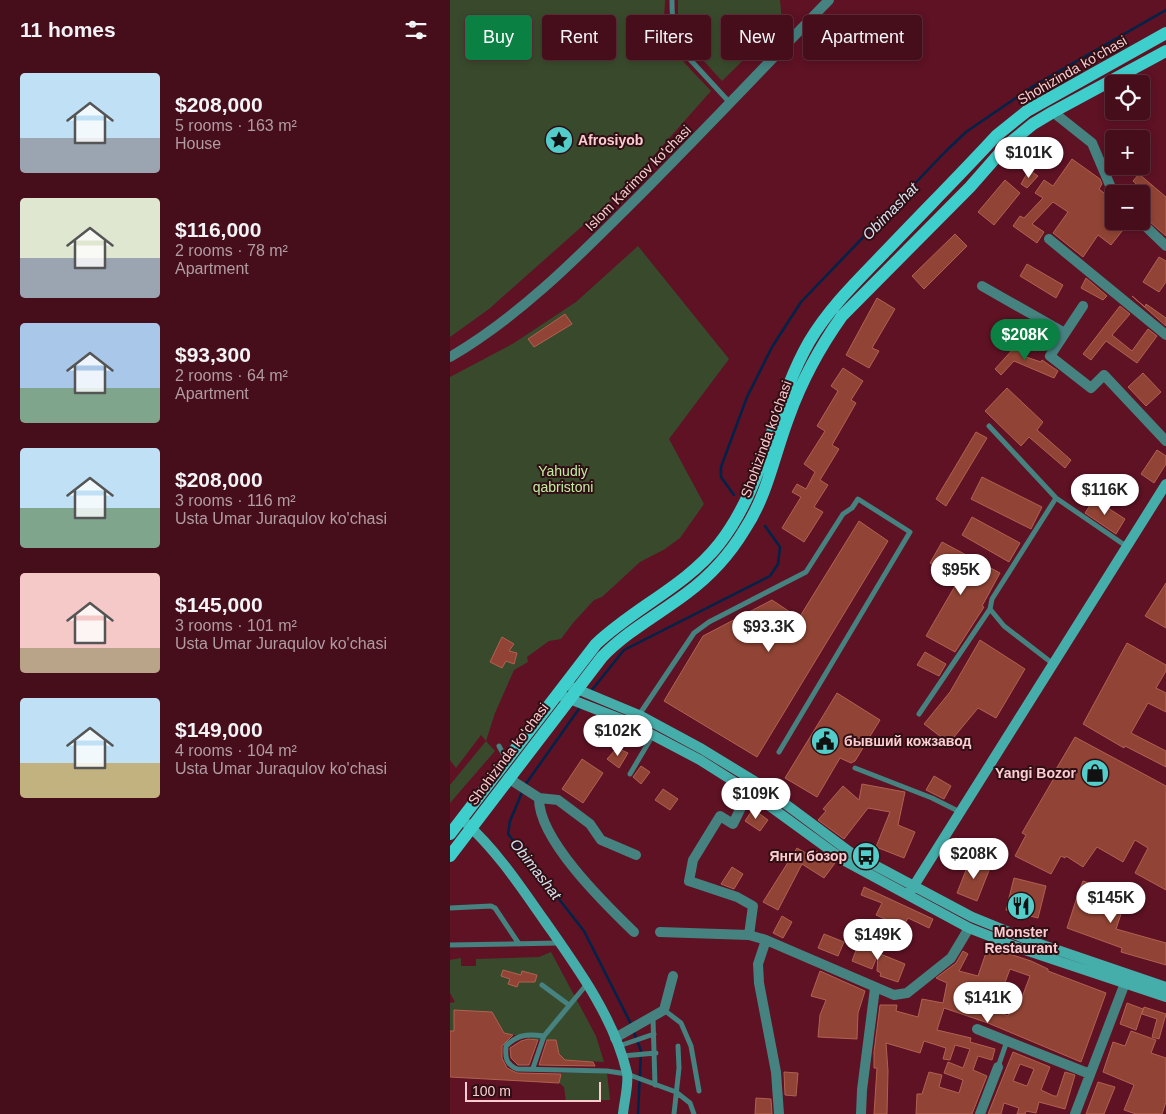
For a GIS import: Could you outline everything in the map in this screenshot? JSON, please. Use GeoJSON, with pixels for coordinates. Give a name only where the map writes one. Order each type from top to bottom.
{"type":"FeatureCollection","features":[{"type":"Feature","properties":{"kind":"main road","name":"Shohizinda ko'chasi"},"geometry":{"type":"LineString","coordinates":[[450,834],[466,823],[513,782],[567,691],[606,634],[696,569],[718,545],[735,521],[758,475],[788,384],[809,342],[831,308],[996,136],[1027,111],[1166,33]]}},
{"type":"Feature","properties":{"kind":"main road","name":"Shohizinda ko'chasi"},"geometry":{"type":"LineString","coordinates":[[450,856],[466,823],[507,760],[567,691],[621,639],[708,576],[744,531],[767,486],[788,417],[806,375],[825,339],[842,316],[970,187],[1006,146],[1052,112],[1166,51]]}},
{"type":"Feature","properties":{"kind":"main road"},"geometry":{"type":"LineString","coordinates":[[908,896],[1052,663],[1166,484]]}},
{"type":"Feature","properties":{"kind":"main road"},"geometry":{"type":"LineString","coordinates":[[567,691],[639,715],[702,749],[756,782],[850,852],[972,917],[1030,941],[1166,987]]}},
{"type":"Feature","properties":{"kind":"main road"},"geometry":{"type":"LineString","coordinates":[[567,691],[700,760],[749,791],[844,861],[969,928],[1025,950],[1166,997]]}},
{"type":"Feature","properties":{"kind":"main road"},"geometry":{"type":"LineString","coordinates":[[466,823],[480,835],[515,879],[587,984],[631,1076],[623,1114]]}},
{"type":"Feature","properties":{"kind":"street","name":"Islom Karimov ko'chasi"},"geometry":{"type":"LineString","coordinates":[[450,357],[506,319],[567,268],[731,104],[829,0]]}},
{"type":"Feature","properties":{"kind":"street"},"geometry":{"type":"LineString","coordinates":[[1052,112],[1092,143],[1112,185]]}},
{"type":"Feature","properties":{"kind":"street"},"geometry":{"type":"LineString","coordinates":[[1149,230],[1166,246]]}},
{"type":"Feature","properties":{"kind":"street"},"geometry":{"type":"LineString","coordinates":[[1049,239],[1166,335]]}},
{"type":"Feature","properties":{"kind":"street"},"geometry":{"type":"LineString","coordinates":[[982,286],[1065,333]]}},
{"type":"Feature","properties":{"kind":"street"},"geometry":{"type":"LineString","coordinates":[[1083,306],[1050,356],[1091,388],[1104,375],[1166,442]]}},
{"type":"Feature","properties":{"kind":"street"},"geometry":{"type":"LineString","coordinates":[[513,782],[536,797],[558,800],[590,824],[601,840],[636,855]]}},
{"type":"Feature","properties":{"kind":"street"},"geometry":{"type":"LineString","coordinates":[[749,791],[733,824],[720,816],[693,860],[689,881],[737,896],[754,906],[749,935]]}},
{"type":"Feature","properties":{"kind":"street"},"geometry":{"type":"LineString","coordinates":[[536,797],[539,812],[546,829],[598,897],[634,932]]}},
{"type":"Feature","properties":{"kind":"street"},"geometry":{"type":"LineString","coordinates":[[660,932],[749,935],[766,940],[894,995],[907,992],[950,958],[969,928]]}},
{"type":"Feature","properties":{"kind":"street"},"geometry":{"type":"LineString","coordinates":[[766,940],[758,964],[759,983],[776,1072],[779,1114]]}},
{"type":"Feature","properties":{"kind":"street"},"geometry":{"type":"LineString","coordinates":[[616,1042],[631,1036],[664,1010],[673,976]]}},
{"type":"Feature","properties":{"kind":"street"},"geometry":{"type":"LineString","coordinates":[[1075,1114],[1125,983]]}},
{"type":"Feature","properties":{"kind":"street"},"geometry":{"type":"LineString","coordinates":[[861,1114],[862,1090],[875,988]]}},
{"type":"Feature","properties":{"kind":"street"},"geometry":{"type":"LineString","coordinates":[[977,1029],[1090,1074]]}},
{"type":"Feature","properties":{"kind":"street"},"geometry":{"type":"LineString","coordinates":[[980,1114],[998,1067]]}},
{"type":"Feature","properties":{"kind":"lane"},"geometry":{"type":"LineString","coordinates":[[672,0],[672,26],[679,45],[731,104]]}},
{"type":"Feature","properties":{"kind":"lane"},"geometry":{"type":"LineString","coordinates":[[988,426],[1056,498],[1126,546]]}},
{"type":"Feature","properties":{"kind":"lane"},"geometry":{"type":"LineString","coordinates":[[919,714],[990,609],[992,599],[1056,498]]}},
{"type":"Feature","properties":{"kind":"lane"},"geometry":{"type":"LineString","coordinates":[[639,715],[694,633],[709,622],[806,572],[843,514],[852,508],[858,499],[910,532],[779,752]]}},
{"type":"Feature","properties":{"kind":"lane"},"geometry":{"type":"LineString","coordinates":[[990,609],[1004,626],[1052,663]]}},
{"type":"Feature","properties":{"kind":"lane"},"geometry":{"type":"LineString","coordinates":[[630,774],[653,735]]}},
{"type":"Feature","properties":{"kind":"lane"},"geometry":{"type":"LineString","coordinates":[[499,746],[507,760]]}},
{"type":"Feature","properties":{"kind":"lane"},"geometry":{"type":"LineString","coordinates":[[855,768],[932,798],[960,812]]}},
{"type":"Feature","properties":{"kind":"lane"},"geometry":{"type":"LineString","coordinates":[[450,908],[490,906],[495,908],[519,944]]}},
{"type":"Feature","properties":{"kind":"lane"},"geometry":{"type":"LineString","coordinates":[[450,946],[560,942]]}},
{"type":"Feature","properties":{"kind":"lane"},"geometry":{"type":"LineString","coordinates":[[534,1068],[544,1036],[587,984]]}},
{"type":"Feature","properties":{"kind":"lane"},"geometry":{"type":"LineString","coordinates":[[542,986],[569,1005]]}},
{"type":"Feature","properties":{"kind":"lane"},"geometry":{"type":"LineString","coordinates":[[664,1010],[681,1023],[688,1038],[699,1091]]}},
{"type":"Feature","properties":{"kind":"lane"},"geometry":{"type":"LineString","coordinates":[[649,1020],[656,1053],[655,1085]]}},
{"type":"Feature","properties":{"kind":"lane"},"geometry":{"type":"LineString","coordinates":[[544,1036],[526,1034],[512,1040],[506,1046],[505,1058],[509,1066],[517,1069],[607,1071],[631,1076],[676,1092],[690,1103],[694,1114]]}},
{"type":"Feature","properties":{"kind":"lane"},"geometry":{"type":"LineString","coordinates":[[631,1036],[651,1034]]}},
{"type":"Feature","properties":{"kind":"lane"},"geometry":{"type":"LineString","coordinates":[[998,1067],[1007,1041]]}},
{"type":"Feature","properties":{"kind":"lane"},"geometry":{"type":"LineString","coordinates":[[674,1114],[679,1068],[678,1046]]}},
{"type":"Feature","properties":{"kind":"lane"},"geometry":{"type":"LineString","coordinates":[[621,1057],[656,1053]]}},
{"type":"Feature","properties":{"kind":"green space","name":"Afrosiyob"},"geometry":{"type":"Polygon","coordinates":[[[450,0],[665,0],[664,15],[626,15],[626,60],[682,60],[711,91],[624,189],[489,309],[450,337],[450,0]]]}},
{"type":"Feature","properties":{"kind":"green space"},"geometry":{"type":"Polygon","coordinates":[[[678,0],[780,0],[781,15],[721,15],[721,60],[743,60],[722,81],[703,60],[711,60],[711,15],[678,15],[678,0]]]}},
{"type":"Feature","properties":{"kind":"green space","name":"Yahudiy qabristoni"},"geometry":{"type":"Polygon","coordinates":[[[638,246],[729,359],[669,439],[704,504],[680,538],[665,549],[640,562],[602,597],[594,600],[561,639],[549,641],[527,657],[528,662],[514,670],[495,713],[486,741],[481,735],[456,768],[450,760],[450,377],[514,343],[576,302],[638,246]]]}},
{"type":"Feature","properties":{"kind":"green space"},"geometry":{"type":"Polygon","coordinates":[[[486,741],[495,751],[450,803],[450,785],[486,741]]]}},
{"type":"Feature","properties":{"kind":"green space"},"geometry":{"type":"Polygon","coordinates":[[[551,952],[596,1036],[604,1062],[565,1060],[559,1054],[556,1040],[538,1040],[504,1033],[492,1012],[454,1011],[454,1031],[450,1031],[450,1003],[455,1002],[450,993],[450,960],[461,958],[461,966],[476,966],[476,959],[539,957],[551,952]]]}},
{"type":"Feature","properties":{"kind":"green space"},"geometry":{"type":"Polygon","coordinates":[[[562,1073],[607,1073],[610,1100],[566,1101],[564,1087],[559,1083],[562,1073]]]}},
{"type":"Feature","properties":{"kind":"building"},"geometry":{"type":"Polygon","coordinates":[[[1072,159],[1100,179],[1102,184],[1099,189],[1105,194],[1105,230],[1123,230],[1111,245],[1098,235],[1083,257],[1053,233],[1068,212],[1053,202],[1032,224],[1044,232],[1037,243],[1013,226],[1020,216],[1024,218],[1043,198],[1035,193],[1044,180],[1053,186],[1072,159]]]}},
{"type":"Feature","properties":{"kind":"building"},"geometry":{"type":"Polygon","coordinates":[[[1029,170],[1038,176],[1027,188],[1021,184],[1029,170]]]}},
{"type":"Feature","properties":{"kind":"building"},"geometry":{"type":"Polygon","coordinates":[[[1140,175],[1166,197],[1166,236],[1150,222],[1150,185],[1137,185],[1133,181],[1140,175]]]}},
{"type":"Feature","properties":{"kind":"building"},"geometry":{"type":"Polygon","coordinates":[[[1005,180],[1020,193],[994,225],[978,212],[1005,180]]]}},
{"type":"Feature","properties":{"kind":"building"},"geometry":{"type":"Polygon","coordinates":[[[955,234],[967,246],[924,289],[912,276],[955,234]]]}},
{"type":"Feature","properties":{"kind":"building"},"geometry":{"type":"Polygon","coordinates":[[[1159,257],[1166,261],[1166,282],[1159,292],[1143,282],[1159,257]]]}},
{"type":"Feature","properties":{"kind":"building"},"geometry":{"type":"Polygon","coordinates":[[[1027,264],[1063,285],[1056,298],[1020,276],[1027,264]]]}},
{"type":"Feature","properties":{"kind":"building"},"geometry":{"type":"Polygon","coordinates":[[[1086,278],[1107,296],[1103,300],[1081,288],[1086,278]]]}},
{"type":"Feature","properties":{"kind":"building"},"geometry":{"type":"Polygon","coordinates":[[[1132,296],[1145,307],[1146,304],[1166,318],[1166,326],[1132,296]]]}},
{"type":"Feature","properties":{"kind":"building"},"geometry":{"type":"Polygon","coordinates":[[[877,298],[895,309],[872,348],[879,351],[869,368],[846,355],[877,298]]]}},
{"type":"Feature","properties":{"kind":"building"},"geometry":{"type":"Polygon","coordinates":[[[1120,306],[1130,314],[1112,335],[1132,351],[1148,329],[1157,336],[1137,363],[1106,341],[1091,360],[1083,354],[1120,306]]]}},
{"type":"Feature","properties":{"kind":"building"},"geometry":{"type":"Polygon","coordinates":[[[565,314],[572,324],[534,347],[528,339],[565,314]]]}},
{"type":"Feature","properties":{"kind":"building"},"geometry":{"type":"Polygon","coordinates":[[[1015,338],[1028,345],[1023,356],[1041,362],[1042,360],[1058,371],[1054,378],[1014,361],[1001,375],[995,369],[1014,348],[1011,347],[1015,338]]]}},
{"type":"Feature","properties":{"kind":"building"},"geometry":{"type":"Polygon","coordinates":[[[843,368],[863,381],[851,400],[856,403],[832,445],[839,449],[820,480],[828,485],[814,507],[823,512],[804,542],[782,528],[801,497],[792,492],[797,484],[806,489],[815,472],[804,464],[825,431],[817,426],[838,391],[831,386],[843,368]]]}},
{"type":"Feature","properties":{"kind":"building"},"geometry":{"type":"Polygon","coordinates":[[[1143,373],[1161,392],[1146,406],[1128,387],[1143,373]]]}},
{"type":"Feature","properties":{"kind":"building"},"geometry":{"type":"Polygon","coordinates":[[[1007,388],[1043,422],[1037,430],[1071,460],[1065,468],[1029,437],[1021,446],[985,411],[1007,388]]]}},
{"type":"Feature","properties":{"kind":"building"},"geometry":{"type":"Polygon","coordinates":[[[976,432],[987,438],[946,506],[936,499],[976,432]]]}},
{"type":"Feature","properties":{"kind":"building"},"geometry":{"type":"Polygon","coordinates":[[[1157,450],[1166,456],[1166,464],[1154,483],[1141,474],[1157,450]]]}},
{"type":"Feature","properties":{"kind":"building"},"geometry":{"type":"Polygon","coordinates":[[[982,477],[1042,507],[1031,529],[971,499],[982,477]]]}},
{"type":"Feature","properties":{"kind":"building"},"geometry":{"type":"Polygon","coordinates":[[[1094,499],[1125,519],[1116,534],[1085,513],[1094,499]]]}},
{"type":"Feature","properties":{"kind":"building"},"geometry":{"type":"Polygon","coordinates":[[[972,517],[1020,543],[1009,562],[962,535],[972,517]]]}},
{"type":"Feature","properties":{"kind":"building"},"geometry":{"type":"Polygon","coordinates":[[[859,521],[888,541],[757,757],[664,701],[703,636],[772,600],[799,618],[859,521]]]}},
{"type":"Feature","properties":{"kind":"building"},"geometry":{"type":"Polygon","coordinates":[[[942,542],[1000,573],[982,606],[984,607],[955,652],[926,636],[959,579],[930,563],[942,542]]]}},
{"type":"Feature","properties":{"kind":"building"},"geometry":{"type":"Polygon","coordinates":[[[1166,583],[1166,628],[1145,616],[1166,583]]]}},
{"type":"Feature","properties":{"kind":"building"},"geometry":{"type":"Polygon","coordinates":[[[502,637],[514,644],[509,651],[517,653],[514,664],[506,661],[502,668],[490,662],[502,637]]]}},
{"type":"Feature","properties":{"kind":"building"},"geometry":{"type":"Polygon","coordinates":[[[980,640],[1025,669],[996,718],[978,708],[949,743],[924,724],[950,692],[980,640]]]}},
{"type":"Feature","properties":{"kind":"building"},"geometry":{"type":"Polygon","coordinates":[[[1127,643],[1166,665],[1166,671],[1156,688],[1166,693],[1166,712],[1148,703],[1131,733],[1166,751],[1166,767],[1125,746],[1124,748],[1083,724],[1127,643]]]}},
{"type":"Feature","properties":{"kind":"building"},"geometry":{"type":"Polygon","coordinates":[[[925,652],[946,664],[939,676],[917,665],[925,652]]]}},
{"type":"Feature","properties":{"kind":"building"},"geometry":{"type":"Polygon","coordinates":[[[837,693],[880,720],[855,761],[851,763],[840,758],[817,797],[785,778],[837,693]]]}},
{"type":"Feature","properties":{"kind":"building"},"geometry":{"type":"Polygon","coordinates":[[[1075,737],[1166,786],[1166,890],[1135,873],[1148,848],[1135,840],[1123,862],[1097,847],[1083,867],[1066,856],[1065,858],[1061,856],[1051,874],[1015,856],[1026,835],[1022,833],[1057,773],[1055,771],[1075,737]]]}},
{"type":"Feature","properties":{"kind":"building"},"geometry":{"type":"Polygon","coordinates":[[[617,748],[628,753],[619,768],[607,759],[617,748]]]}},
{"type":"Feature","properties":{"kind":"building"},"geometry":{"type":"Polygon","coordinates":[[[582,759],[603,773],[583,803],[562,789],[582,759]]]}},
{"type":"Feature","properties":{"kind":"building"},"geometry":{"type":"Polygon","coordinates":[[[641,766],[650,772],[641,784],[633,777],[641,766]]]}},
{"type":"Feature","properties":{"kind":"building"},"geometry":{"type":"Polygon","coordinates":[[[934,776],[951,786],[944,799],[926,790],[934,776]]]}},
{"type":"Feature","properties":{"kind":"building"},"geometry":{"type":"Polygon","coordinates":[[[862,784],[905,792],[898,825],[915,832],[904,858],[876,847],[890,812],[868,808],[844,839],[818,820],[826,811],[823,809],[843,786],[859,800],[862,784]]]}},
{"type":"Feature","properties":{"kind":"building"},"geometry":{"type":"Polygon","coordinates":[[[663,789],[678,799],[670,810],[655,800],[663,789]]]}},
{"type":"Feature","properties":{"kind":"building"},"geometry":{"type":"Polygon","coordinates":[[[753,809],[768,820],[760,831],[745,821],[753,809]]]}},
{"type":"Feature","properties":{"kind":"building"},"geometry":{"type":"Polygon","coordinates":[[[797,848],[813,857],[817,851],[835,863],[824,878],[802,864],[778,910],[763,902],[797,848]]]}},
{"type":"Feature","properties":{"kind":"building"},"geometry":{"type":"Polygon","coordinates":[[[970,860],[990,868],[977,901],[957,893],[970,860]]]}},
{"type":"Feature","properties":{"kind":"building"},"geometry":{"type":"Polygon","coordinates":[[[732,867],[743,874],[734,889],[721,884],[732,867]]]}},
{"type":"Feature","properties":{"kind":"building"},"geometry":{"type":"Polygon","coordinates":[[[1014,878],[1046,886],[1038,918],[1006,910],[1014,878]]]}},
{"type":"Feature","properties":{"kind":"building"},"geometry":{"type":"Polygon","coordinates":[[[1083,881],[1127,896],[1116,929],[1166,943],[1166,965],[1121,952],[1122,948],[1067,928],[1078,894],[1089,897],[1091,894],[1080,889],[1083,881]]]}},
{"type":"Feature","properties":{"kind":"building"},"geometry":{"type":"Polygon","coordinates":[[[864,887],[933,919],[929,928],[908,918],[903,927],[876,915],[882,903],[861,895],[864,887]]]}},
{"type":"Feature","properties":{"kind":"building"},"geometry":{"type":"Polygon","coordinates":[[[782,916],[792,922],[783,938],[773,933],[782,916]]]}},
{"type":"Feature","properties":{"kind":"building"},"geometry":{"type":"Polygon","coordinates":[[[824,934],[844,942],[838,956],[818,948],[824,934]]]}},
{"type":"Feature","properties":{"kind":"building"},"geometry":{"type":"Polygon","coordinates":[[[860,940],[881,948],[878,953],[905,964],[898,982],[880,976],[881,973],[877,971],[878,954],[872,969],[852,961],[860,940]]]}},
{"type":"Feature","properties":{"kind":"building"},"geometry":{"type":"Polygon","coordinates":[[[988,947],[1031,961],[1048,969],[1048,971],[1106,993],[1081,1062],[988,1023],[944,1008],[937,1030],[971,1038],[970,1042],[995,1049],[992,1060],[978,1056],[973,1070],[987,1076],[972,1114],[916,1114],[917,1094],[922,1094],[929,1072],[942,1075],[939,1087],[959,1093],[963,1080],[944,1073],[948,1062],[963,1068],[970,1049],[955,1045],[950,1060],[943,1059],[946,1048],[924,1041],[920,1053],[886,1043],[888,1071],[887,1114],[874,1114],[877,1068],[874,1068],[874,1052],[880,1005],[897,1005],[896,1011],[918,1017],[922,999],[943,1003],[947,983],[936,978],[956,963],[963,951],[968,954],[959,971],[978,976],[988,947]],[[1010,969],[1001,993],[975,984],[964,984],[959,995],[961,996],[959,1002],[991,1013],[992,1010],[1008,1016],[1014,997],[1021,1000],[1030,976],[1010,969]]]}},
{"type":"Feature","properties":{"kind":"building"},"geometry":{"type":"Polygon","coordinates":[[[503,970],[521,975],[522,971],[537,975],[535,982],[519,982],[517,987],[508,984],[510,979],[501,976],[503,970]]]}},
{"type":"Feature","properties":{"kind":"building"},"geometry":{"type":"Polygon","coordinates":[[[820,971],[865,991],[858,1013],[857,1039],[818,1037],[820,1015],[826,1000],[811,996],[820,971]]]}},
{"type":"Feature","properties":{"kind":"building"},"geometry":{"type":"Polygon","coordinates":[[[1127,1003],[1143,1009],[1136,1030],[1120,1024],[1127,1003]]]}},
{"type":"Feature","properties":{"kind":"building"},"geometry":{"type":"Polygon","coordinates":[[[1144,1007],[1166,1014],[1159,1039],[1152,1037],[1157,1019],[1142,1014],[1144,1007]]]}},
{"type":"Feature","properties":{"kind":"building"},"geometry":{"type":"Polygon","coordinates":[[[454,1010],[492,1012],[504,1033],[513,1035],[502,1046],[502,1058],[507,1068],[517,1073],[561,1074],[559,1083],[450,1077],[450,1031],[454,1031],[454,1010]]]}},
{"type":"Feature","properties":{"kind":"building"},"geometry":{"type":"Polygon","coordinates":[[[1131,1031],[1156,1040],[1151,1053],[1166,1058],[1166,1102],[1162,1114],[1136,1114],[1124,1110],[1134,1085],[1103,1072],[1113,1042],[1125,1046],[1131,1031]]]}},
{"type":"Feature","properties":{"kind":"building"},"geometry":{"type":"Polygon","coordinates":[[[528,1039],[538,1040],[529,1065],[518,1065],[511,1058],[510,1048],[528,1039]]]}},
{"type":"Feature","properties":{"kind":"building"},"geometry":{"type":"Polygon","coordinates":[[[547,1040],[556,1040],[559,1054],[565,1060],[593,1062],[595,1066],[539,1065],[547,1040]]]}},
{"type":"Feature","properties":{"kind":"building"},"geometry":{"type":"Polygon","coordinates":[[[1013,1052],[1050,1067],[1041,1090],[1054,1096],[1057,1096],[1065,1072],[1075,1075],[1065,1109],[1039,1102],[1036,1113],[1026,1111],[1025,1114],[1017,1114],[1019,1108],[1004,1103],[1001,1114],[988,1114],[1013,1052]],[[1020,1064],[1013,1081],[1027,1086],[1034,1069],[1020,1064]]]}},
{"type":"Feature","properties":{"kind":"building"},"geometry":{"type":"Polygon","coordinates":[[[784,1072],[798,1073],[796,1096],[785,1095],[784,1072]]]}},
{"type":"Feature","properties":{"kind":"building"},"geometry":{"type":"Polygon","coordinates":[[[1098,1082],[1115,1087],[1104,1114],[1086,1114],[1098,1082]]]}},
{"type":"Feature","properties":{"kind":"building"},"geometry":{"type":"Polygon","coordinates":[[[756,1098],[771,1099],[772,1114],[755,1114],[756,1098]]]}},
{"type":"Feature","properties":{"kind":"waterway","name":"Obimashat"},"geometry":{"type":"LineString","coordinates":[[734,495],[721,477],[721,467],[747,397],[772,347],[801,302],[966,132],[1035,85],[1166,10]]}},
{"type":"Feature","properties":{"kind":"waterway","name":"Obimashat"},"geometry":{"type":"LineString","coordinates":[[591,691],[624,650],[770,576],[778,564],[780,547],[765,526]]}},
{"type":"Feature","properties":{"kind":"waterway","name":"Obimashat"},"geometry":{"type":"LineString","coordinates":[[525,785],[581,706]]}},
{"type":"Feature","properties":{"kind":"waterway","name":"Obimashat"},"geometry":{"type":"LineString","coordinates":[[523,790],[510,821],[508,834],[584,931],[631,1024]]}},
{"type":"Feature","properties":{"kind":"waterway","name":"Obimashat"},"geometry":{"type":"LineString","coordinates":[[633,1030],[641,1051],[638,1114]]}},
{"type":"Feature","properties":{"kind":"place","name":"Afrosiyob"},"geometry":{"type":"Point","coordinates":[559,140]}},
{"type":"Feature","properties":{"kind":"place","name":"бывший кожзавод"},"geometry":{"type":"Point","coordinates":[825,741]}},
{"type":"Feature","properties":{"kind":"place","name":"Yangi Bozor"},"geometry":{"type":"Point","coordinates":[1095,773]}},
{"type":"Feature","properties":{"kind":"place","name":"Янги бозор"},"geometry":{"type":"Point","coordinates":[866,856]}},
{"type":"Feature","properties":{"kind":"place","name":"Monster Restaurant"},"geometry":{"type":"Point","coordinates":[1021,906]}}]}
